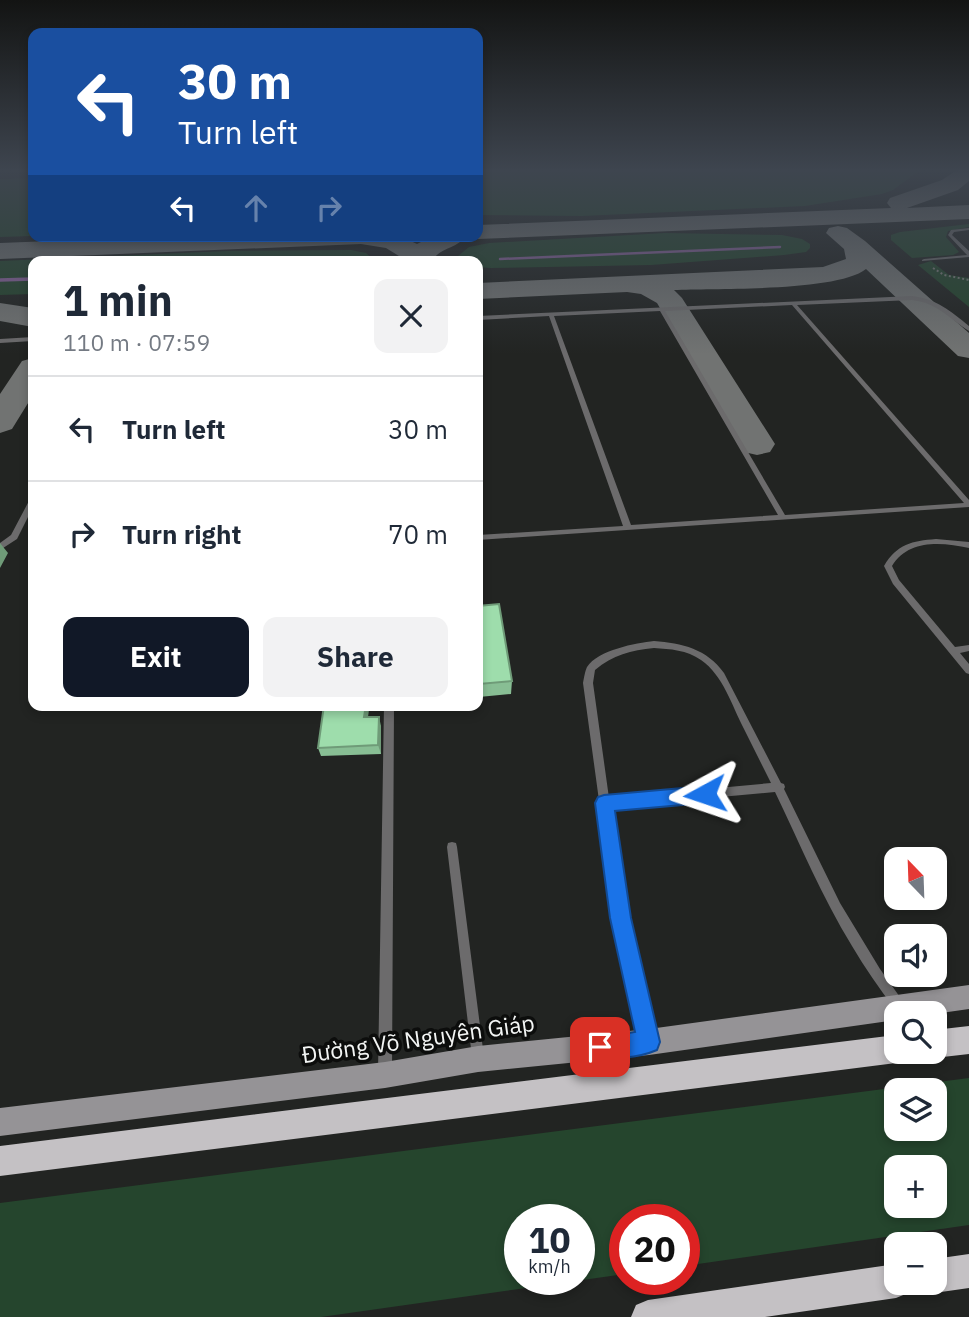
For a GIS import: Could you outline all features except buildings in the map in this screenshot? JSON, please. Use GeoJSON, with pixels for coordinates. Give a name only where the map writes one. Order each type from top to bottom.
{"type":"FeatureCollection","features":[{"type":"Feature","properties":{"kind":"highway"},"geometry":{"type":"LineString","coordinates":[[947,1043],[969,1040]]}},
{"type":"Feature","properties":{"kind":"highway"},"geometry":{"type":"LineString","coordinates":[[0,1161],[884,1050]]}},
{"type":"Feature","properties":{"kind":"highway"},"geometry":{"type":"LineString","coordinates":[[947,1274],[969,1270]]}},
{"type":"Feature","properties":{"kind":"highway"},"geometry":{"type":"LineString","coordinates":[[648,1317],[884,1283]]}},
{"type":"Feature","properties":{"kind":"main road","name":"Đường Võ Nguyên Giáp"},"geometry":{"type":"LineString","coordinates":[[941,1001],[969,997]]}},
{"type":"Feature","properties":{"kind":"main road","name":"Đường Võ Nguyên Giáp"},"geometry":{"type":"LineString","coordinates":[[0,1122],[384,1075],[478,1059],[649,1042],[884,1009]]}},
{"type":"Feature","properties":{"kind":"lane"},"geometry":{"type":"LineString","coordinates":[[953,231],[950,235],[952,240],[969,255]]}},
{"type":"Feature","properties":{"kind":"lane"},"geometry":{"type":"LineString","coordinates":[[924,260],[969,255]]}},
{"type":"Feature","properties":{"kind":"lane"},"geometry":{"type":"LineString","coordinates":[[483,318],[920,299],[944,307],[969,329]]}},
{"type":"Feature","properties":{"kind":"lane"},"geometry":{"type":"LineString","coordinates":[[794,304],[969,504]]}},
{"type":"Feature","properties":{"kind":"lane"},"geometry":{"type":"LineString","coordinates":[[662,310],[783,517]]}},
{"type":"Feature","properties":{"kind":"lane"},"geometry":{"type":"LineString","coordinates":[[551,315],[628,528]]}},
{"type":"Feature","properties":{"kind":"lane"},"geometry":{"type":"LineString","coordinates":[[0,341],[28,339]]}},
{"type":"Feature","properties":{"kind":"lane"},"geometry":{"type":"LineString","coordinates":[[483,538],[969,504]]}},
{"type":"Feature","properties":{"kind":"lane"},"geometry":{"type":"LineString","coordinates":[[0,547],[14,537],[28,510]]}},
{"type":"Feature","properties":{"kind":"lane"},"geometry":{"type":"LineString","coordinates":[[969,545],[945,541],[924,542],[891,558],[888,566],[896,582],[969,670]]}},
{"type":"Feature","properties":{"kind":"lane"},"geometry":{"type":"LineString","coordinates":[[649,1042],[621,918],[588,683],[591,668],[611,653],[667,643],[690,648],[715,668],[780,788],[855,942],[896,1001]]}},
{"type":"Feature","properties":{"kind":"lane"},"geometry":{"type":"LineString","coordinates":[[954,650],[969,648]]}},
{"type":"Feature","properties":{"kind":"lane"},"geometry":{"type":"LineString","coordinates":[[384,1075],[388,711]]}},
{"type":"Feature","properties":{"kind":"lane"},"geometry":{"type":"LineString","coordinates":[[604,803],[780,788]]}},
{"type":"Feature","properties":{"kind":"lane"},"geometry":{"type":"LineString","coordinates":[[452,847],[478,1059]]}},
{"type":"Feature","properties":{"kind":"path"},"geometry":{"type":"LineString","coordinates":[[924,260],[944,275],[969,280]]}},
{"type":"Feature","properties":{"kind":"green space"},"geometry":{"type":"Polygon","coordinates":[[[0,231],[28,231],[28,236],[0,237],[0,231]]]}},
{"type":"Feature","properties":{"kind":"green space"},"geometry":{"type":"Polygon","coordinates":[[[948,231],[946,237],[959,252],[953,255],[912,258],[891,240],[891,235],[900,232],[948,231]]]}},
{"type":"Feature","properties":{"kind":"green space"},"geometry":{"type":"Polygon","coordinates":[[[665,233],[782,235],[802,239],[810,244],[810,248],[806,252],[784,255],[651,265],[490,268],[483,267],[483,256],[458,256],[469,247],[489,243],[665,233]]]}},
{"type":"Feature","properties":{"kind":"green space"},"geometry":{"type":"Polygon","coordinates":[[[351,250],[369,256],[114,256],[227,251],[351,250]]]}},
{"type":"Feature","properties":{"kind":"green space"},"geometry":{"type":"Polygon","coordinates":[[[28,260],[28,294],[0,295],[0,261],[28,260]]]}},
{"type":"Feature","properties":{"kind":"green space"},"geometry":{"type":"Polygon","coordinates":[[[931,261],[949,275],[969,278],[969,307],[918,265],[931,261]]]}},
{"type":"Feature","properties":{"kind":"green space"},"geometry":{"type":"Polygon","coordinates":[[[969,1078],[969,1225],[920,1232],[884,1232],[884,1237],[700,1264],[700,1204],[609,1204],[609,1276],[595,1278],[595,1204],[504,1204],[504,1291],[321,1317],[0,1317],[0,1203],[884,1089],[884,1141],[947,1141],[947,1081],[969,1078]]]}},
{"type":"Feature","properties":{"kind":"waterway"},"geometry":{"type":"LineString","coordinates":[[500,259],[780,247]]}},
{"type":"Feature","properties":{"kind":"waterway"},"geometry":{"type":"LineString","coordinates":[[0,280],[28,279]]}},
{"type":"Feature","properties":{"kind":"taxiway"},"geometry":{"type":"LineString","coordinates":[[483,232],[491,231]]}},
{"type":"Feature","properties":{"kind":"taxiway"},"geometry":{"type":"LineString","coordinates":[[838,233],[856,246]]}},
{"type":"Feature","properties":{"kind":"taxiway"},"geometry":{"type":"LineString","coordinates":[[0,251],[223,242]]}},
{"type":"Feature","properties":{"kind":"taxiway"},"geometry":{"type":"LineString","coordinates":[[390,242],[401,245],[416,256]]}},
{"type":"Feature","properties":{"kind":"taxiway"},"geometry":{"type":"LineString","coordinates":[[422,256],[427,248],[440,242]]}},
{"type":"Feature","properties":{"kind":"taxiway"},"geometry":{"type":"LineString","coordinates":[[627,284],[823,275],[850,268],[859,261],[856,246]]}},
{"type":"Feature","properties":{"kind":"taxiway"},"geometry":{"type":"LineString","coordinates":[[856,246],[969,349]]}},
{"type":"Feature","properties":{"kind":"taxiway"},"geometry":{"type":"LineString","coordinates":[[483,291],[627,284]]}},
{"type":"Feature","properties":{"kind":"taxiway"},"geometry":{"type":"LineString","coordinates":[[627,284],[648,287],[668,298],[757,444]]}},
{"type":"Feature","properties":{"kind":"taxiway"},"geometry":{"type":"LineString","coordinates":[[0,312],[28,316]]}},
{"type":"Feature","properties":{"kind":"taxiway"},"geometry":{"type":"LineString","coordinates":[[0,422],[28,376]]}},
{"type":"Feature","properties":{"kind":"route"},"geometry":{"type":"LineString","coordinates":[[600,1047],[649,1042],[621,918],[604,803],[705,794]]}}]}
